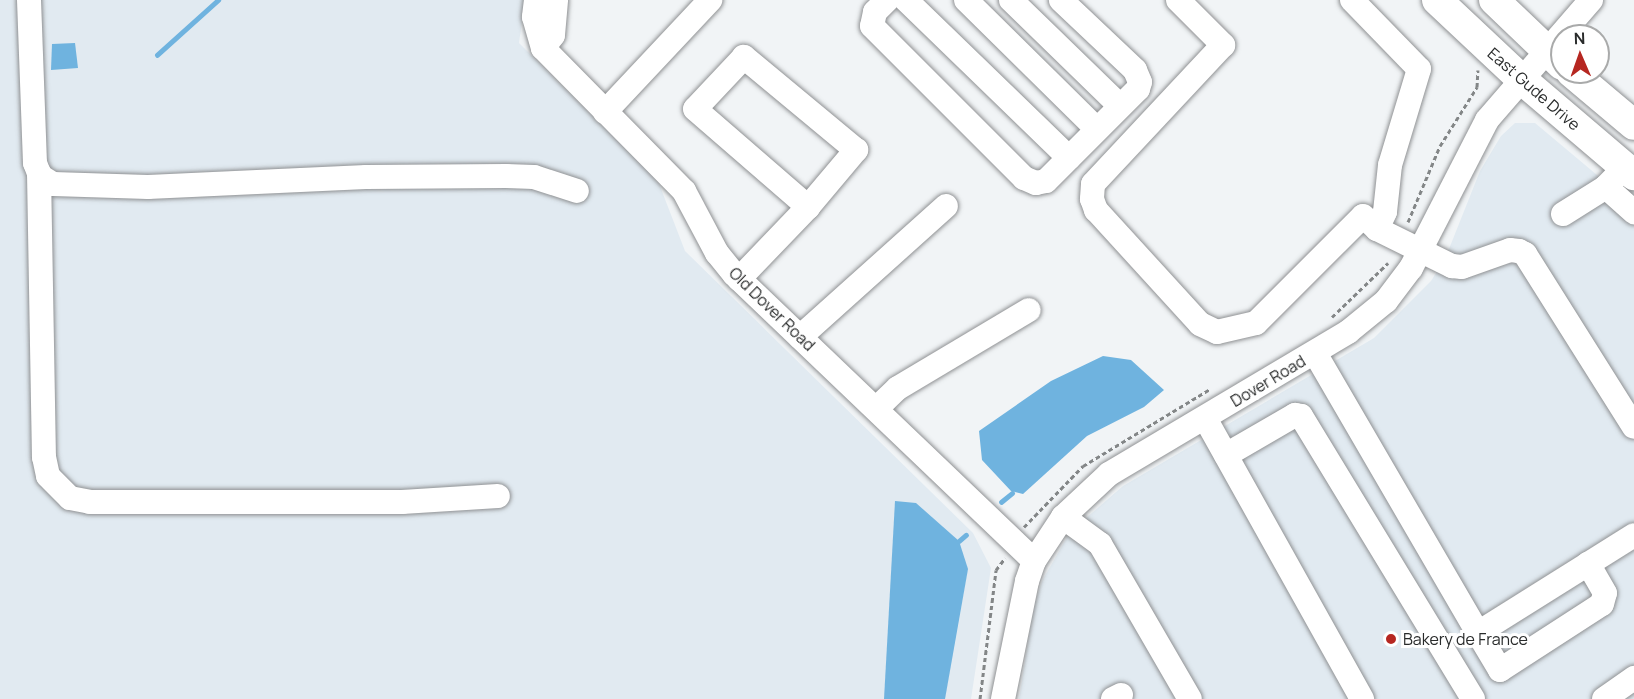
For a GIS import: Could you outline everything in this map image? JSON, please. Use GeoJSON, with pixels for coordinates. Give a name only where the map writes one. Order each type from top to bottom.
{"type":"FeatureCollection","features":[{"type":"Feature","properties":{"kind":"main road","name":"East Gude Drive"},"geometry":{"type":"LineString","coordinates":[[1437,0],[1622,176]]}},
{"type":"Feature","properties":{"kind":"main road"},"geometry":{"type":"LineString","coordinates":[[1494,0],[1550,54]]}},
{"type":"Feature","properties":{"kind":"main road"},"geometry":{"type":"LineString","coordinates":[[1585,84],[1634,125]]}},
{"type":"Feature","properties":{"kind":"street"},"geometry":{"type":"LineString","coordinates":[[29,0],[35,163],[39,173],[44,457],[48,476],[70,498],[90,502],[402,502],[498,496]]}},
{"type":"Feature","properties":{"kind":"street","name":"Old Dover Road"},"geometry":{"type":"LineString","coordinates":[[536,0],[534,17],[543,48],[684,190],[717,253],[739,279],[1034,561]]}},
{"type":"Feature","properties":{"kind":"street"},"geometry":{"type":"LineString","coordinates":[[543,48],[553,35],[556,0]]}},
{"type":"Feature","properties":{"kind":"street"},"geometry":{"type":"LineString","coordinates":[[605,112],[710,0]]}},
{"type":"Feature","properties":{"kind":"street"},"geometry":{"type":"LineString","coordinates":[[887,0],[875,12],[872,26],[1024,178],[1036,183],[1046,181],[1138,89],[1138,75],[1061,0]]}},
{"type":"Feature","properties":{"kind":"street"},"geometry":{"type":"LineString","coordinates":[[906,0],[1069,158]]}},
{"type":"Feature","properties":{"kind":"street"},"geometry":{"type":"LineString","coordinates":[[966,0],[1097,129]]}},
{"type":"Feature","properties":{"kind":"street"},"geometry":{"type":"LineString","coordinates":[[1011,0],[1120,106]]}},
{"type":"Feature","properties":{"kind":"street"},"geometry":{"type":"LineString","coordinates":[[1178,0],[1223,45],[1093,184],[1092,200],[1096,210],[1200,324],[1217,332],[1256,323],[1363,216],[1377,229],[1410,246],[1462,267],[1510,250],[1525,254],[1634,427]]}},
{"type":"Feature","properties":{"kind":"street"},"geometry":{"type":"LineString","coordinates":[[1352,0],[1419,69],[1390,165],[1385,212],[1377,229]]}},
{"type":"Feature","properties":{"kind":"street","name":"Dover Road"},"geometry":{"type":"LineString","coordinates":[[1576,24],[1591,0]]}},
{"type":"Feature","properties":{"kind":"street"},"geometry":{"type":"LineString","coordinates":[[739,279],[808,207],[856,150],[744,57],[695,109],[808,207]]}},
{"type":"Feature","properties":{"kind":"street","name":"Dover Road"},"geometry":{"type":"LineString","coordinates":[[1003,699],[1020,601],[1034,561],[1063,517],[1109,474],[1315,353],[1370,316],[1400,284],[1410,246],[1474,142],[1520,78],[1550,60]]}},
{"type":"Feature","properties":{"kind":"street"},"geometry":{"type":"LineString","coordinates":[[39,173],[53,184],[148,187],[366,177],[506,176],[534,177],[577,191]]}},
{"type":"Feature","properties":{"kind":"street"},"geometry":{"type":"LineString","coordinates":[[1563,214],[1622,176],[1634,212]]}},
{"type":"Feature","properties":{"kind":"street"},"geometry":{"type":"LineString","coordinates":[[800,337],[946,206]]}},
{"type":"Feature","properties":{"kind":"street"},"geometry":{"type":"LineString","coordinates":[[876,409],[898,388],[1029,310]]}},
{"type":"Feature","properties":{"kind":"street"},"geometry":{"type":"LineString","coordinates":[[1315,353],[1500,670],[1602,603],[1605,593],[1588,564]]}},
{"type":"Feature","properties":{"kind":"street"},"geometry":{"type":"LineString","coordinates":[[1226,455],[1295,414],[1301,416],[1473,699]]}},
{"type":"Feature","properties":{"kind":"street"},"geometry":{"type":"LineString","coordinates":[[1204,418],[1362,699]]}},
{"type":"Feature","properties":{"kind":"street"},"geometry":{"type":"LineString","coordinates":[[1063,517],[1100,544],[1190,699]]}},
{"type":"Feature","properties":{"kind":"street"},"geometry":{"type":"LineString","coordinates":[[1478,633],[1634,535]]}},
{"type":"Feature","properties":{"kind":"street"},"geometry":{"type":"LineString","coordinates":[[1604,699],[1634,678]]}},
{"type":"Feature","properties":{"kind":"path"},"geometry":{"type":"LineString","coordinates":[[1329,320],[1410,246],[1440,146],[1477,87],[1478,70]]}},
{"type":"Feature","properties":{"kind":"path"},"geometry":{"type":"LineString","coordinates":[[980,699],[996,570],[1035,512],[1083,466],[1216,385]]}},
{"type":"Feature","properties":{"kind":"shaded area"},"geometry":{"type":"Polygon","coordinates":[[[0,0],[525,0],[519,43],[658,181],[685,251],[973,533],[991,568],[971,699],[0,699],[0,0]]]}},
{"type":"Feature","properties":{"kind":"shaded area"},"geometry":{"type":"Polygon","coordinates":[[[1515,123],[1535,123],[1634,206],[1634,699],[1019,699],[1033,609],[1042,581],[1070,532],[1123,486],[1374,338],[1431,281],[1445,259],[1480,171],[1501,136],[1515,123]]]}},
{"type":"Feature","properties":{"kind":"water"},"geometry":{"type":"Polygon","coordinates":[[[75,43],[78,68],[51,70],[52,44],[75,43]]]}},
{"type":"Feature","properties":{"kind":"water"},"geometry":{"type":"Polygon","coordinates":[[[1103,356],[1131,360],[1164,390],[1144,407],[1087,436],[1023,494],[1011,491],[982,460],[979,431],[1051,381],[1103,356]]]}},
{"type":"Feature","properties":{"kind":"water"},"geometry":{"type":"Polygon","coordinates":[[[895,501],[916,503],[959,541],[968,569],[945,699],[884,699],[895,501]]]}},
{"type":"Feature","properties":{"kind":"waterway"},"geometry":{"type":"LineString","coordinates":[[157,55],[218,0]]}},
{"type":"Feature","properties":{"kind":"waterway"},"geometry":{"type":"LineString","coordinates":[[1001,502],[1012,493]]}},
{"type":"Feature","properties":{"kind":"waterway"},"geometry":{"type":"LineString","coordinates":[[959,541],[966,535]]}},
{"type":"Feature","properties":{"kind":"place","name":"Bakery de France"},"geometry":{"type":"Point","coordinates":[1391,639]}}]}
